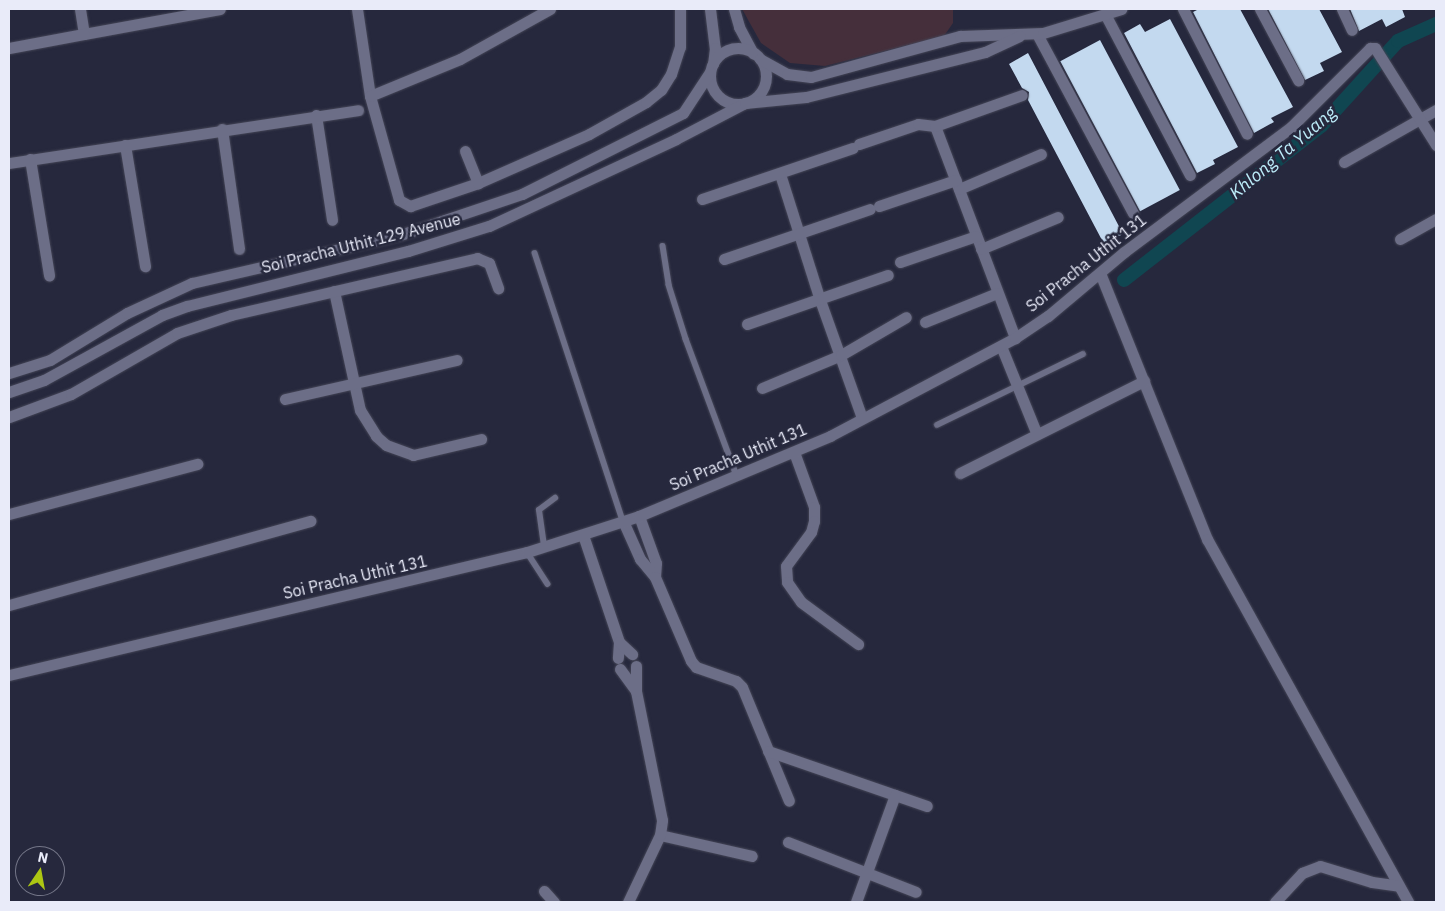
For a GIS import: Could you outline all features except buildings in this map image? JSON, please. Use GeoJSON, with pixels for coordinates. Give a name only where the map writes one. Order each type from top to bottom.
{"type":"FeatureCollection","features":[{"type":"Feature","properties":{"kind":"street"},"geometry":{"type":"LineString","coordinates":[[80,9],[84,34]]}},
{"type":"Feature","properties":{"kind":"street"},"geometry":{"type":"LineString","coordinates":[[9,48],[220,9]]}},
{"type":"Feature","properties":{"kind":"street"},"geometry":{"type":"LineString","coordinates":[[357,9],[370,96],[403,204],[417,206],[478,183],[589,134],[646,102],[661,90],[671,74],[680,47],[680,9]]}},
{"type":"Feature","properties":{"kind":"street"},"geometry":{"type":"LineString","coordinates":[[370,96],[460,59],[550,9]]}},
{"type":"Feature","properties":{"kind":"street"},"geometry":{"type":"LineString","coordinates":[[710,9],[715,48],[712,68]]}},
{"type":"Feature","properties":{"kind":"street"},"geometry":{"type":"LineString","coordinates":[[734,9],[739,27],[757,56]]}},
{"type":"Feature","properties":{"kind":"street","name":"Soi Pracha Uthit 129 Avenue"},"geometry":{"type":"LineString","coordinates":[[9,372],[50,360],[127,313],[192,283],[438,225],[522,194],[683,113],[712,68],[726,51],[745,49],[788,74],[811,77],[960,36],[984,32],[1020,36],[1037,34],[1121,9]]}},
{"type":"Feature","properties":{"kind":"street"},"geometry":{"type":"LineString","coordinates":[[1183,9],[1247,134]]}},
{"type":"Feature","properties":{"kind":"street"},"geometry":{"type":"LineString","coordinates":[[1260,9],[1298,80]]}},
{"type":"Feature","properties":{"kind":"street"},"geometry":{"type":"LineString","coordinates":[[1342,9],[1352,30]]}},
{"type":"Feature","properties":{"kind":"street"},"geometry":{"type":"LineString","coordinates":[[1105,14],[1190,175]]}},
{"type":"Feature","properties":{"kind":"street"},"geometry":{"type":"LineString","coordinates":[[1037,34],[1133,214]]}},
{"type":"Feature","properties":{"kind":"street","name":"Soi Pracha Uthit 129 Avenue"},"geometry":{"type":"LineString","coordinates":[[712,68],[714,90],[720,97],[736,104],[806,97],[985,52],[1020,36]]}},
{"type":"Feature","properties":{"kind":"street","name":"Soi Pracha Uthit 131"},"geometry":{"type":"LineString","coordinates":[[9,675],[527,552],[639,516],[794,452],[1015,338],[1291,127],[1310,105],[1372,48],[1419,118]]}},
{"type":"Feature","properties":{"kind":"street","name":"Soi Pracha Uthit 129 Avenue"},"geometry":{"type":"LineString","coordinates":[[9,392],[44,380],[162,315],[187,306],[408,251],[489,226],[676,139],[745,103],[760,93],[764,85],[766,76],[757,56]]}},
{"type":"Feature","properties":{"kind":"street"},"geometry":{"type":"LineString","coordinates":[[702,199],[780,174],[918,124],[935,126],[1022,95]]}},
{"type":"Feature","properties":{"kind":"street"},"geometry":{"type":"LineString","coordinates":[[9,162],[358,110]]}},
{"type":"Feature","properties":{"kind":"street"},"geometry":{"type":"LineString","coordinates":[[1344,162],[1436,110]]}},
{"type":"Feature","properties":{"kind":"street"},"geometry":{"type":"LineString","coordinates":[[316,115],[332,220]]}},
{"type":"Feature","properties":{"kind":"street"},"geometry":{"type":"LineString","coordinates":[[1419,118],[1436,145]]}},
{"type":"Feature","properties":{"kind":"street"},"geometry":{"type":"LineString","coordinates":[[935,126],[1015,338]]}},
{"type":"Feature","properties":{"kind":"street"},"geometry":{"type":"LineString","coordinates":[[222,129],[239,249]]}},
{"type":"Feature","properties":{"kind":"street"},"geometry":{"type":"LineString","coordinates":[[124,145],[146,266]]}},
{"type":"Feature","properties":{"kind":"street"},"geometry":{"type":"LineString","coordinates":[[465,151],[478,183]]}},
{"type":"Feature","properties":{"kind":"street"},"geometry":{"type":"LineString","coordinates":[[724,259],[875,208],[957,184],[1041,154]]}},
{"type":"Feature","properties":{"kind":"street"},"geometry":{"type":"LineString","coordinates":[[30,159],[49,275]]}},
{"type":"Feature","properties":{"kind":"street"},"geometry":{"type":"LineString","coordinates":[[780,174],[820,300],[862,418]]}},
{"type":"Feature","properties":{"kind":"street"},"geometry":{"type":"LineString","coordinates":[[981,249],[1058,217]]}},
{"type":"Feature","properties":{"kind":"street"},"geometry":{"type":"LineString","coordinates":[[1400,239],[1436,218]]}},
{"type":"Feature","properties":{"kind":"street"},"geometry":{"type":"LineString","coordinates":[[900,262],[976,236]]}},
{"type":"Feature","properties":{"kind":"street"},"geometry":{"type":"LineString","coordinates":[[307,256],[313,274]]}},
{"type":"Feature","properties":{"kind":"street"},"geometry":{"type":"LineString","coordinates":[[9,417],[71,394],[177,333],[231,315],[477,258],[489,262],[498,288]]}},
{"type":"Feature","properties":{"kind":"street"},"geometry":{"type":"LineString","coordinates":[[1100,273],[1207,539],[1408,902]]}},
{"type":"Feature","properties":{"kind":"street"},"geometry":{"type":"LineString","coordinates":[[747,324],[888,275]]}},
{"type":"Feature","properties":{"kind":"street"},"geometry":{"type":"LineString","coordinates":[[334,291],[354,384],[366,424],[386,445],[398,451],[426,454],[481,439]]}},
{"type":"Feature","properties":{"kind":"street"},"geometry":{"type":"LineString","coordinates":[[925,322],[997,293]]}},
{"type":"Feature","properties":{"kind":"street"},"geometry":{"type":"LineString","coordinates":[[762,388],[841,355],[906,317]]}},
{"type":"Feature","properties":{"kind":"street"},"geometry":{"type":"LineString","coordinates":[[1001,346],[1036,432]]}},
{"type":"Feature","properties":{"kind":"street"},"geometry":{"type":"LineString","coordinates":[[285,398],[457,360]]}},
{"type":"Feature","properties":{"kind":"street"},"geometry":{"type":"LineString","coordinates":[[960,473],[1036,432],[1144,381]]}},
{"type":"Feature","properties":{"kind":"street"},"geometry":{"type":"LineString","coordinates":[[794,452],[814,507],[814,521],[811,532],[786,566],[787,582],[801,602],[858,644]]}},
{"type":"Feature","properties":{"kind":"street"},"geometry":{"type":"LineString","coordinates":[[9,514],[197,464]]}},
{"type":"Feature","properties":{"kind":"street"},"geometry":{"type":"LineString","coordinates":[[639,516],[656,563],[655,577]]}},
{"type":"Feature","properties":{"kind":"street"},"geometry":{"type":"LineString","coordinates":[[9,605],[310,521]]}},
{"type":"Feature","properties":{"kind":"street"},"geometry":{"type":"LineString","coordinates":[[623,521],[640,559],[655,577],[691,661],[696,667],[736,681],[742,687],[789,801]]}},
{"type":"Feature","properties":{"kind":"street"},"geometry":{"type":"LineString","coordinates":[[583,535],[619,642],[619,664],[636,691]]}},
{"type":"Feature","properties":{"kind":"street"},"geometry":{"type":"LineString","coordinates":[[619,642],[632,654]]}},
{"type":"Feature","properties":{"kind":"street"},"geometry":{"type":"LineString","coordinates":[[628,902],[660,835],[660,803],[636,691],[636,666]]}},
{"type":"Feature","properties":{"kind":"street"},"geometry":{"type":"LineString","coordinates":[[768,751],[927,806]]}},
{"type":"Feature","properties":{"kind":"street"},"geometry":{"type":"LineString","coordinates":[[856,902],[895,795]]}},
{"type":"Feature","properties":{"kind":"street"},"geometry":{"type":"LineString","coordinates":[[660,835],[752,856]]}},
{"type":"Feature","properties":{"kind":"street"},"geometry":{"type":"LineString","coordinates":[[788,842],[916,892]]}},
{"type":"Feature","properties":{"kind":"street"},"geometry":{"type":"LineString","coordinates":[[1274,902],[1302,873],[1320,866],[1372,882],[1399,886]]}},
{"type":"Feature","properties":{"kind":"street"},"geometry":{"type":"LineString","coordinates":[[544,891],[554,902]]}},
{"type":"Feature","properties":{"kind":"lane"},"geometry":{"type":"LineString","coordinates":[[663,246],[669,285],[686,339],[737,476]]}},
{"type":"Feature","properties":{"kind":"lane"},"geometry":{"type":"LineString","coordinates":[[535,253],[623,521]]}},
{"type":"Feature","properties":{"kind":"lane"},"geometry":{"type":"LineString","coordinates":[[938,425],[1082,354]]}},
{"type":"Feature","properties":{"kind":"lane"},"geometry":{"type":"LineString","coordinates":[[544,546],[540,510],[555,498]]}},
{"type":"Feature","properties":{"kind":"lane"},"geometry":{"type":"LineString","coordinates":[[527,552],[548,584]]}},
{"type":"Feature","properties":{"kind":"shaded area"},"geometry":{"type":"Polygon","coordinates":[[[742,9],[953,9],[953,23],[944,36],[825,66],[790,63],[761,43],[742,9]]]}},
{"type":"Feature","properties":{"kind":"waterway","name":"Khlong Ta Yuang"},"geometry":{"type":"LineString","coordinates":[[1124,280],[1321,126],[1398,41],[1436,24]]}}]}
